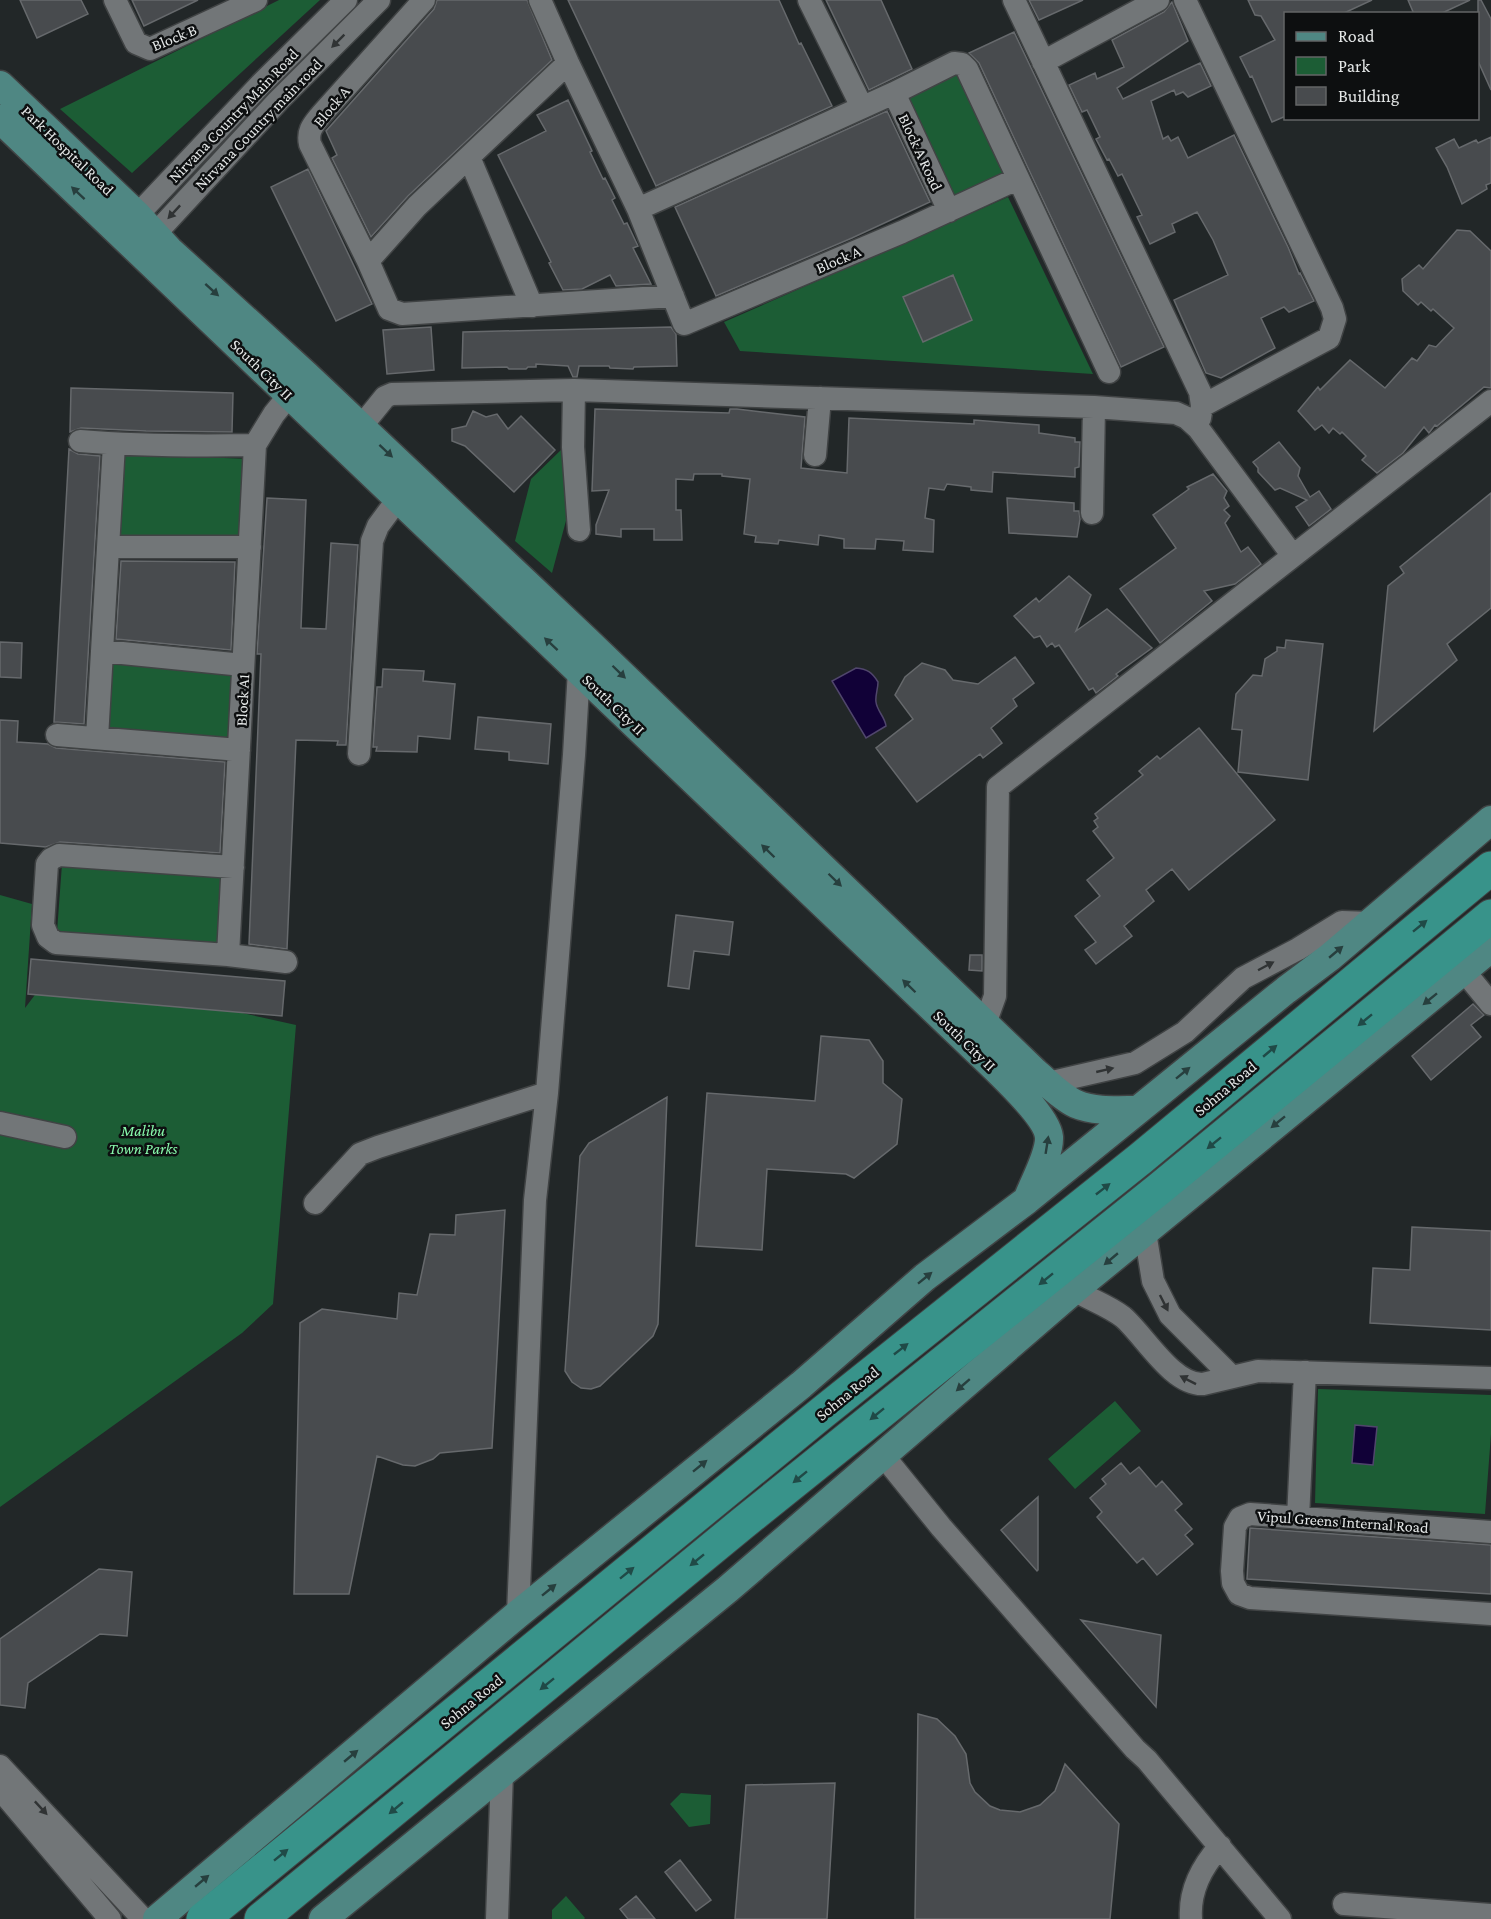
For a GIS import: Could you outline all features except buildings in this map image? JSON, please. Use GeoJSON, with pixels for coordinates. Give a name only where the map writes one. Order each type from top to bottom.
{"type":"FeatureCollection","features":[{"type":"Feature","properties":{"kind":"highway","name":"Sohna Road"},"geometry":{"type":"LineString","coordinates":[[203,1919],[823,1412],[1140,1160],[1491,868]]}},
{"type":"Feature","properties":{"kind":"highway"},"geometry":{"type":"LineString","coordinates":[[261,1919],[743,1522],[1159,1189],[1491,916]]}},
{"type":"Feature","properties":{"kind":"main road","name":"Park Hospital Road"},"geometry":{"type":"LineString","coordinates":[[0,85],[138,233]]}},
{"type":"Feature","properties":{"kind":"main road","name":"Park Hospital Road"},"geometry":{"type":"LineString","coordinates":[[0,119],[138,233]]}},
{"type":"Feature","properties":{"kind":"main road","name":"South City II"},"geometry":{"type":"LineString","coordinates":[[138,233],[353,437],[587,640],[977,1034],[1042,1120],[1049,1136],[1047,1150],[1027,1200]]}},
{"type":"Feature","properties":{"kind":"main road","name":"South City II"},"geometry":{"type":"LineString","coordinates":[[353,437],[398,500],[579,670],[977,1034],[1048,1083],[1065,1098],[1085,1107],[1138,1110]]}},
{"type":"Feature","properties":{"kind":"main road"},"geometry":{"type":"LineString","coordinates":[[157,1919],[519,1614],[801,1385],[925,1277],[1027,1200],[1370,923],[1491,820]]}},
{"type":"Feature","properties":{"kind":"main road"},"geometry":{"type":"LineString","coordinates":[[323,1919],[728,1589],[1074,1290],[1491,948]]}},
{"type":"Feature","properties":{"kind":"street","name":"Block B"},"geometry":{"type":"LineString","coordinates":[[114,0],[136,43],[150,49],[256,0]]}},
{"type":"Feature","properties":{"kind":"street","name":"Nirvana Country Main Road"},"geometry":{"type":"LineString","coordinates":[[138,233],[261,84],[346,0]]}},
{"type":"Feature","properties":{"kind":"street","name":"Nirvana Country main road"},"geometry":{"type":"LineString","coordinates":[[138,233],[279,101],[379,0]]}},
{"type":"Feature","properties":{"kind":"street","name":"Block A"},"geometry":{"type":"LineString","coordinates":[[424,0],[321,115],[311,128],[308,137],[309,144],[368,261],[387,306],[394,312],[402,314],[673,297]]}},
{"type":"Feature","properties":{"kind":"street","name":"Block A"},"geometry":{"type":"LineString","coordinates":[[540,0],[638,209],[684,324],[949,211],[1017,179]]}},
{"type":"Feature","properties":{"kind":"street"},"geometry":{"type":"LineString","coordinates":[[809,0],[862,107]]}},
{"type":"Feature","properties":{"kind":"street"},"geometry":{"type":"LineString","coordinates":[[1014,0],[1200,392],[1202,406],[1198,429]]}},
{"type":"Feature","properties":{"kind":"street"},"geometry":{"type":"LineString","coordinates":[[1043,62],[1158,0]]}},
{"type":"Feature","properties":{"kind":"street"},"geometry":{"type":"LineString","coordinates":[[1185,0],[1332,308],[1335,319],[1329,338],[1202,406]]}},
{"type":"Feature","properties":{"kind":"street"},"geometry":{"type":"LineString","coordinates":[[368,261],[417,206],[568,63]]}},
{"type":"Feature","properties":{"kind":"street"},"geometry":{"type":"LineString","coordinates":[[638,209],[894,93],[954,63],[962,64],[967,69],[1109,372]]}},
{"type":"Feature","properties":{"kind":"street","name":"Block A Road"},"geometry":{"type":"LineString","coordinates":[[894,93],[949,211]]}},
{"type":"Feature","properties":{"kind":"street"},"geometry":{"type":"LineString","coordinates":[[469,157],[532,306]]}},
{"type":"Feature","properties":{"kind":"street"},"geometry":{"type":"LineString","coordinates":[[80,441],[114,444],[255,445],[274,414],[298,385]]}},
{"type":"Feature","properties":{"kind":"street"},"geometry":{"type":"LineString","coordinates":[[353,437],[385,397],[392,394],[574,390],[1094,407],[1176,413],[1187,418],[1198,429],[1293,556]]}},
{"type":"Feature","properties":{"kind":"street"},"geometry":{"type":"LineString","coordinates":[[574,390],[573,447],[579,530]]}},
{"type":"Feature","properties":{"kind":"street"},"geometry":{"type":"LineString","coordinates":[[815,455],[820,398]]}},
{"type":"Feature","properties":{"kind":"street"},"geometry":{"type":"LineString","coordinates":[[977,1034],[995,996],[998,787],[1491,401]]}},
{"type":"Feature","properties":{"kind":"street"},"geometry":{"type":"LineString","coordinates":[[1092,513],[1094,407]]}},
{"type":"Feature","properties":{"kind":"street"},"geometry":{"type":"LineString","coordinates":[[97,738],[114,444]]}},
{"type":"Feature","properties":{"kind":"street","name":"Block A1"},"geometry":{"type":"LineString","coordinates":[[228,955],[255,445]]}},
{"type":"Feature","properties":{"kind":"street"},"geometry":{"type":"LineString","coordinates":[[359,754],[372,541],[378,526],[398,500]]}},
{"type":"Feature","properties":{"kind":"street"},"geometry":{"type":"LineString","coordinates":[[108,548],[250,546]]}},
{"type":"Feature","properties":{"kind":"street"},"geometry":{"type":"LineString","coordinates":[[519,1614],[535,1200],[547,1093],[579,670],[587,640]]}},
{"type":"Feature","properties":{"kind":"street"},"geometry":{"type":"LineString","coordinates":[[102,651],[243,665]]}},
{"type":"Feature","properties":{"kind":"street"},"geometry":{"type":"LineString","coordinates":[[57,735],[239,750]]}},
{"type":"Feature","properties":{"kind":"street"},"geometry":{"type":"LineString","coordinates":[[233,867],[59,855],[47,864],[43,925],[48,937],[56,943],[228,955],[286,962]]}},
{"type":"Feature","properties":{"kind":"street"},"geometry":{"type":"LineString","coordinates":[[1048,1083],[1135,1063],[1185,1032],[1243,978],[1298,949],[1342,922],[1370,923]]}},
{"type":"Feature","properties":{"kind":"street"},"geometry":{"type":"LineString","coordinates":[[1464,971],[1491,1004]]}},
{"type":"Feature","properties":{"kind":"street"},"geometry":{"type":"LineString","coordinates":[[315,1203],[360,1154],[547,1093]]}},
{"type":"Feature","properties":{"kind":"street"},"geometry":{"type":"LineString","coordinates":[[0,1123],[65,1137]]}},
{"type":"Feature","properties":{"kind":"street"},"geometry":{"type":"LineString","coordinates":[[1145,1232],[1153,1281],[1170,1315],[1232,1377]]}},
{"type":"Feature","properties":{"kind":"street"},"geometry":{"type":"LineString","coordinates":[[1074,1290],[1122,1317],[1154,1351],[1185,1380],[1194,1385],[1258,1371],[1491,1378]]}},
{"type":"Feature","properties":{"kind":"street"},"geometry":{"type":"LineString","coordinates":[[1154,1351],[1183,1328]]}},
{"type":"Feature","properties":{"kind":"street"},"geometry":{"type":"LineString","coordinates":[[1298,1518],[1305,1372]]}},
{"type":"Feature","properties":{"kind":"street"},"geometry":{"type":"LineString","coordinates":[[882,1454],[941,1527],[1135,1749],[1148,1760],[1280,1919]]}},
{"type":"Feature","properties":{"kind":"street","name":"Vipul Greens Internal Road"},"geometry":{"type":"LineString","coordinates":[[1491,1532],[1250,1514],[1240,1518],[1234,1527],[1232,1571],[1233,1583],[1239,1594],[1250,1598],[1491,1614]]}},
{"type":"Feature","properties":{"kind":"street"},"geometry":{"type":"LineString","coordinates":[[0,1766],[83,1871],[110,1919]]}},
{"type":"Feature","properties":{"kind":"street"},"geometry":{"type":"LineString","coordinates":[[497,1919],[502,1772]]}},
{"type":"Feature","properties":{"kind":"street"},"geometry":{"type":"LineString","coordinates":[[0,1789],[83,1871],[143,1919]]}},
{"type":"Feature","properties":{"kind":"street"},"geometry":{"type":"LineString","coordinates":[[1191,1919],[1190,1904],[1199,1875],[1220,1846]]}},
{"type":"Feature","properties":{"kind":"street"},"geometry":{"type":"LineString","coordinates":[[1344,1904],[1491,1915]]}},
{"type":"Feature","properties":{"kind":"green space"},"geometry":{"type":"Polygon","coordinates":[[[279,0],[320,0],[132,173],[60,109],[279,0]]]}},
{"type":"Feature","properties":{"kind":"green space"},"geometry":{"type":"Polygon","coordinates":[[[957,67],[1008,176],[955,201],[904,93],[957,67]]]}},
{"type":"Feature","properties":{"kind":"green space"},"geometry":{"type":"Polygon","coordinates":[[[1008,197],[1093,374],[740,351],[724,322],[1008,197]]]}},
{"type":"Feature","properties":{"kind":"green space"},"geometry":{"type":"Polygon","coordinates":[[[561,450],[571,502],[552,573],[515,541],[531,479],[561,450]]]}},
{"type":"Feature","properties":{"kind":"green space"},"geometry":{"type":"Polygon","coordinates":[[[122,454],[250,459],[246,542],[118,537],[122,454]]]}},
{"type":"Feature","properties":{"kind":"green space"},"geometry":{"type":"Polygon","coordinates":[[[112,661],[240,669],[237,738],[108,730],[112,661]]]}},
{"type":"Feature","properties":{"kind":"green space"},"geometry":{"type":"Polygon","coordinates":[[[62,864],[230,877],[227,946],[57,932],[62,864]]]}},
{"type":"Feature","properties":{"kind":"green space","name":"Malibu Town Parks"},"geometry":{"type":"Polygon","coordinates":[[[0,895],[32,904],[25,1008],[53,971],[296,1025],[273,1304],[242,1333],[0,1507],[0,895]]]}},
{"type":"Feature","properties":{"kind":"green space"},"geometry":{"type":"Polygon","coordinates":[[[1318,1389],[1491,1395],[1491,1434],[1485,1514],[1315,1503],[1318,1389]]]}},
{"type":"Feature","properties":{"kind":"green space"},"geometry":{"type":"Polygon","coordinates":[[[1115,1401],[1141,1431],[1075,1489],[1048,1459],[1115,1401]]]}},
{"type":"Feature","properties":{"kind":"green space"},"geometry":{"type":"Polygon","coordinates":[[[681,1793],[711,1795],[710,1824],[689,1827],[670,1804],[681,1793]]]}},
{"type":"Feature","properties":{"kind":"green space"},"geometry":{"type":"Polygon","coordinates":[[[566,1896],[584,1919],[552,1919],[552,1910],[566,1896]]]}},
{"type":"Feature","properties":{"kind":"shaded area"},"geometry":{"type":"Polygon","coordinates":[[[856,668],[869,672],[878,682],[876,702],[886,726],[866,738],[832,681],[856,668]]]}},
{"type":"Feature","properties":{"kind":"shaded area"},"geometry":{"type":"Polygon","coordinates":[[[1355,1425],[1377,1427],[1373,1465],[1352,1463],[1355,1425]]]}}]}
